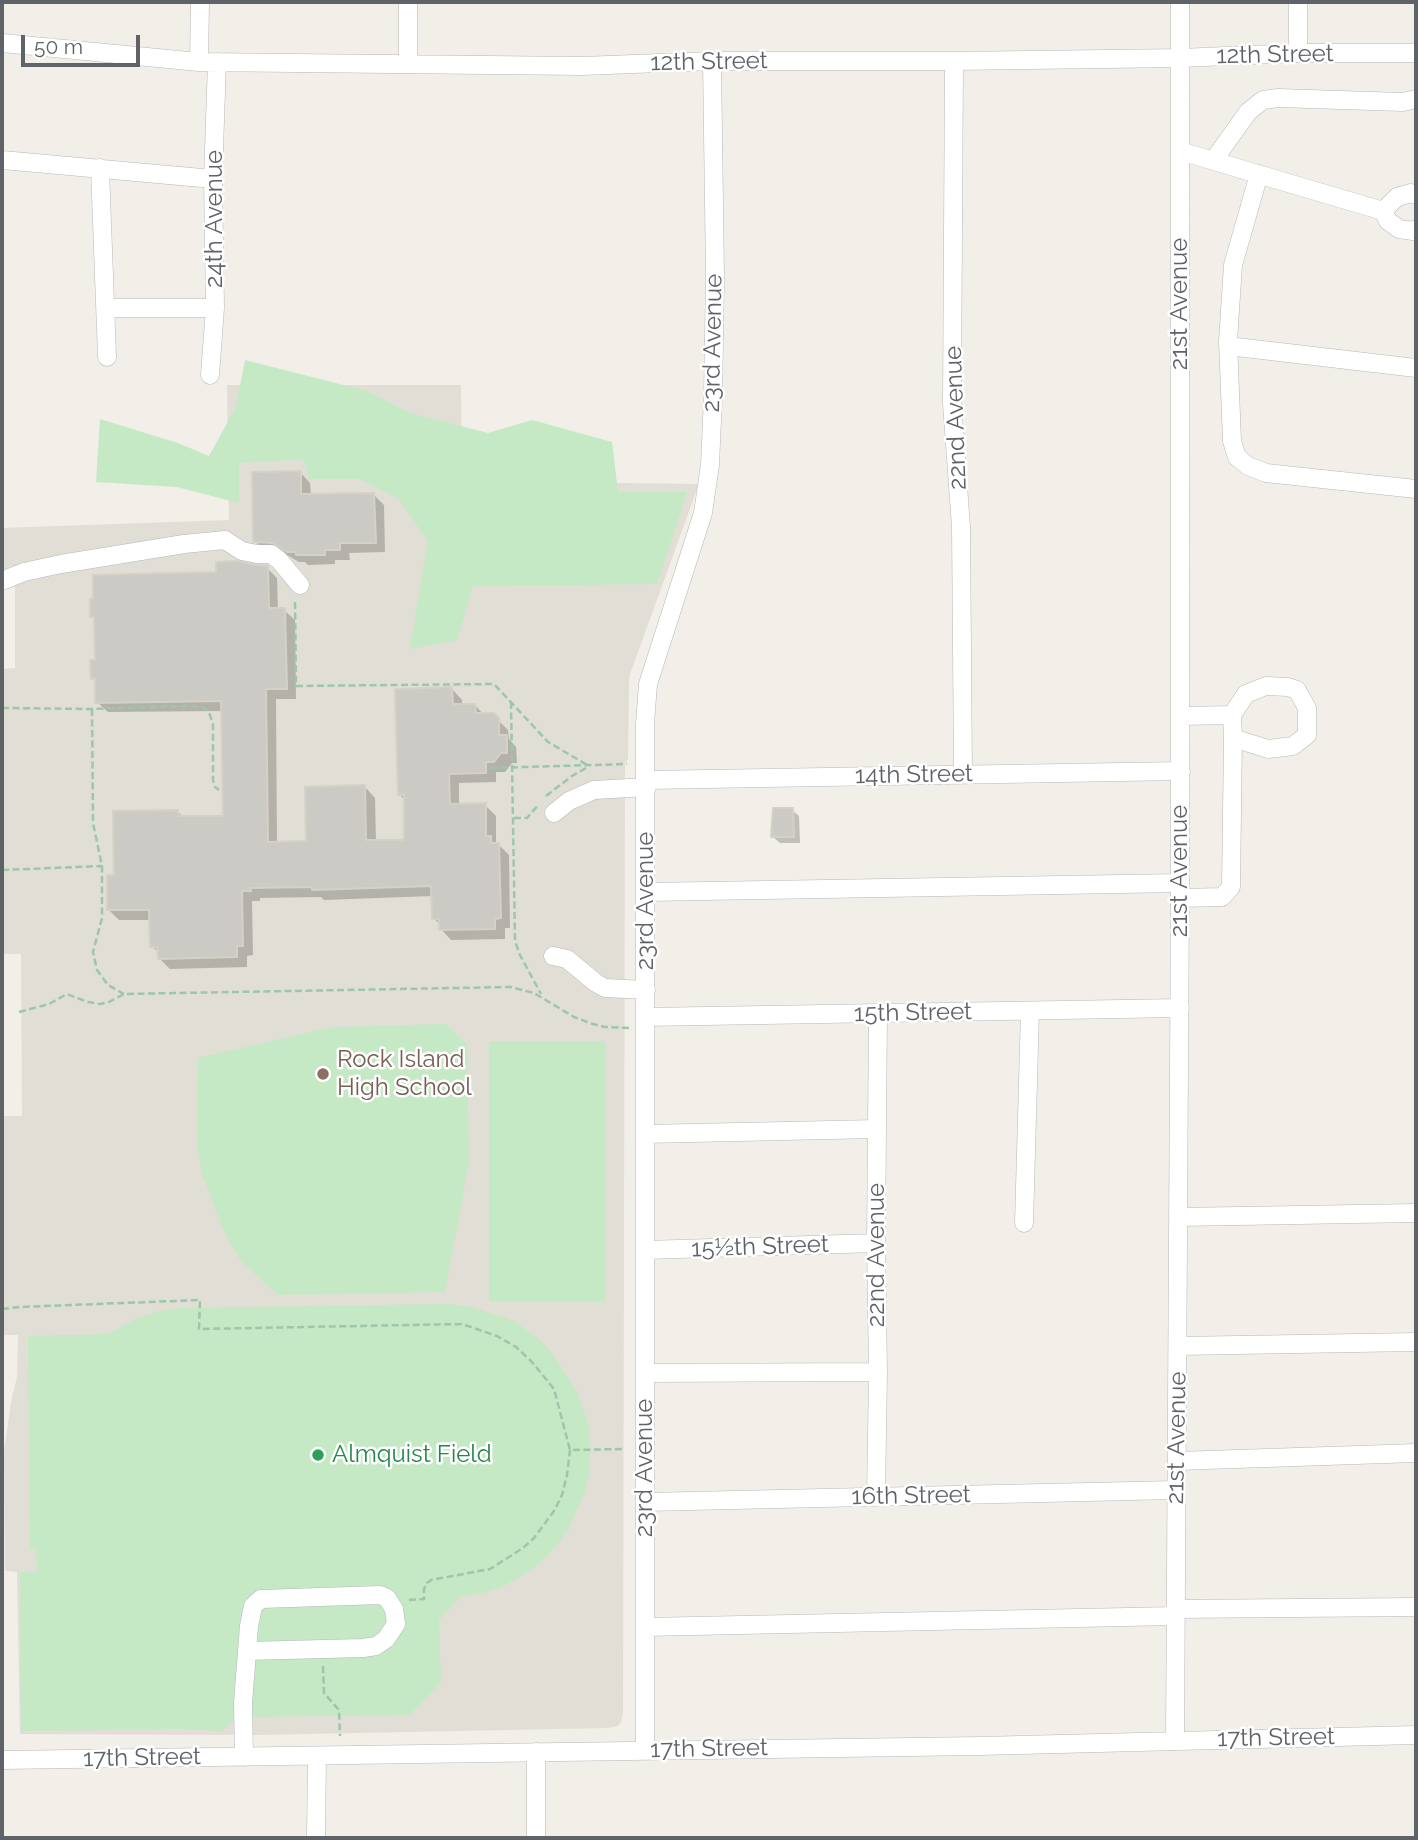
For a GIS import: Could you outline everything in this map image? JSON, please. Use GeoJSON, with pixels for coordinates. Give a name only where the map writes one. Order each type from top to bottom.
{"type":"FeatureCollection","features":[{"type":"Feature","properties":{"kind":"street","name":"24th Avenue"},"geometry":{"type":"LineString","coordinates":[[200,2],[208,62],[213,179],[215,308],[210,375]]}},
{"type":"Feature","properties":{"kind":"street"},"geometry":{"type":"LineString","coordinates":[[408,2],[408,64]]}},
{"type":"Feature","properties":{"kind":"street","name":"21st Avenue"},"geometry":{"type":"LineString","coordinates":[[1175,1741],[1181,771],[1180,2]]}},
{"type":"Feature","properties":{"kind":"street"},"geometry":{"type":"LineString","coordinates":[[1298,2],[1298,53]]}},
{"type":"Feature","properties":{"kind":"street","name":"12th Street"},"geometry":{"type":"LineString","coordinates":[[2,43],[208,62],[582,66],[712,61],[954,61],[1416,53]]}},
{"type":"Feature","properties":{"kind":"street","name":"23rd Avenue"},"geometry":{"type":"LineString","coordinates":[[645,1750],[645,724],[648,684],[703,513],[710,465],[715,277],[712,61]]}},
{"type":"Feature","properties":{"kind":"street","name":"22nd Avenue"},"geometry":{"type":"LineString","coordinates":[[954,61],[952,403],[961,527],[963,774]]}},
{"type":"Feature","properties":{"kind":"street"},"geometry":{"type":"LineString","coordinates":[[1213,161],[1248,112],[1264,100],[1278,97],[1403,102],[1416,99]]}},
{"type":"Feature","properties":{"kind":"street"},"geometry":{"type":"LineString","coordinates":[[1180,151],[1384,211]]}},
{"type":"Feature","properties":{"kind":"street"},"geometry":{"type":"LineString","coordinates":[[2,160],[213,179]]}},
{"type":"Feature","properties":{"kind":"street"},"geometry":{"type":"LineString","coordinates":[[100,168],[107,357]]}},
{"type":"Feature","properties":{"kind":"street"},"geometry":{"type":"LineString","coordinates":[[1259,174],[1233,265],[1228,346],[1232,441],[1237,457],[1248,466],[1266,473],[1416,489]]}},
{"type":"Feature","properties":{"kind":"street"},"geometry":{"type":"LineString","coordinates":[[1384,211],[1397,197],[1416,195]]}},
{"type":"Feature","properties":{"kind":"street"},"geometry":{"type":"LineString","coordinates":[[1384,211],[1388,221],[1399,229],[1416,229]]}},
{"type":"Feature","properties":{"kind":"street"},"geometry":{"type":"LineString","coordinates":[[106,308],[215,308]]}},
{"type":"Feature","properties":{"kind":"street"},"geometry":{"type":"LineString","coordinates":[[1228,346],[1416,368]]}},
{"type":"Feature","properties":{"kind":"street"},"geometry":{"type":"LineString","coordinates":[[2,581],[24,572],[61,564],[225,540],[242,551],[271,554],[300,585]]}},
{"type":"Feature","properties":{"kind":"street"},"geometry":{"type":"LineString","coordinates":[[646,892],[1180,890],[1222,897],[1231,887],[1232,715],[1246,694],[1266,686],[1297,690],[1307,708],[1307,736],[1293,746],[1268,749],[1233,738]]}},
{"type":"Feature","properties":{"kind":"street"},"geometry":{"type":"LineString","coordinates":[[1181,716],[1232,715]]}},
{"type":"Feature","properties":{"kind":"street","name":"14th Street"},"geometry":{"type":"LineString","coordinates":[[554,813],[569,801],[594,790],[646,783],[1181,771]]}},
{"type":"Feature","properties":{"kind":"street"},"geometry":{"type":"LineString","coordinates":[[553,956],[567,959],[604,988],[646,990]]}},
{"type":"Feature","properties":{"kind":"street","name":"15th Street"},"geometry":{"type":"LineString","coordinates":[[646,1017],[1180,1008]]}},
{"type":"Feature","properties":{"kind":"street"},"geometry":{"type":"LineString","coordinates":[[1024,1223],[1030,1011]]}},
{"type":"Feature","properties":{"kind":"street","name":"22nd Avenue"},"geometry":{"type":"LineString","coordinates":[[876,1496],[878,1013]]}},
{"type":"Feature","properties":{"kind":"street"},"geometry":{"type":"LineString","coordinates":[[645,1133],[877,1129]]}},
{"type":"Feature","properties":{"kind":"street"},"geometry":{"type":"LineString","coordinates":[[1179,1217],[1416,1213]]}},
{"type":"Feature","properties":{"kind":"street","name":"15½th Street"},"geometry":{"type":"LineString","coordinates":[[645,1250],[876,1243]]}},
{"type":"Feature","properties":{"kind":"street"},"geometry":{"type":"LineString","coordinates":[[1178,1346],[1416,1342]]}},
{"type":"Feature","properties":{"kind":"street"},"geometry":{"type":"LineString","coordinates":[[645,1373],[878,1372]]}},
{"type":"Feature","properties":{"kind":"street"},"geometry":{"type":"LineString","coordinates":[[1177,1461],[1416,1453]]}},
{"type":"Feature","properties":{"kind":"street","name":"16th Street"},"geometry":{"type":"LineString","coordinates":[[646,1502],[1176,1490]]}},
{"type":"Feature","properties":{"kind":"street"},"geometry":{"type":"LineString","coordinates":[[244,1757],[243,1703],[248,1626],[253,1606],[261,1599],[284,1597],[380,1595],[387,1598],[394,1609],[396,1624],[386,1639],[376,1646],[247,1651]]}},
{"type":"Feature","properties":{"kind":"street"},"geometry":{"type":"LineString","coordinates":[[645,1627],[1416,1607]]}},
{"type":"Feature","properties":{"kind":"street","name":"17th Street"},"geometry":{"type":"LineString","coordinates":[[2,1760],[980,1746],[1416,1735]]}},
{"type":"Feature","properties":{"kind":"street"},"geometry":{"type":"LineString","coordinates":[[536,1752],[536,1838]]}},
{"type":"Feature","properties":{"kind":"street"},"geometry":{"type":"LineString","coordinates":[[316,1838],[317,1756]]}},
{"type":"Feature","properties":{"kind":"path"},"geometry":{"type":"LineString","coordinates":[[300,585],[295,603],[296,686],[494,684],[548,742],[589,766]]}},
{"type":"Feature","properties":{"kind":"path"},"geometry":{"type":"LineString","coordinates":[[511,702],[515,941],[542,996]]}},
{"type":"Feature","properties":{"kind":"path"},"geometry":{"type":"LineString","coordinates":[[2,708],[205,708],[213,724],[213,780],[219,790]]}},
{"type":"Feature","properties":{"kind":"path"},"geometry":{"type":"LineString","coordinates":[[92,709],[93,823],[102,866],[102,918],[93,952],[97,970],[108,985],[124,995]]}},
{"type":"Feature","properties":{"kind":"path"},"geometry":{"type":"LineString","coordinates":[[490,768],[630,764]]}},
{"type":"Feature","properties":{"kind":"path"},"geometry":{"type":"LineString","coordinates":[[2,870],[102,866]]}},
{"type":"Feature","properties":{"kind":"path"},"geometry":{"type":"LineString","coordinates":[[19,1012],[49,1004],[67,994],[100,1004],[124,995],[510,987],[542,996],[574,1017],[593,1024],[630,1028]]}},
{"type":"Feature","properties":{"kind":"path"},"geometry":{"type":"LineString","coordinates":[[2,1309],[200,1300],[199,1329],[462,1324],[497,1336],[516,1347],[554,1389],[569,1450],[562,1495],[554,1511],[523,1548],[490,1569],[431,1580],[424,1589],[424,1599],[406,1600]]}},
{"type":"Feature","properties":{"kind":"path"},"geometry":{"type":"LineString","coordinates":[[569,1450],[625,1449]]}},
{"type":"Feature","properties":{"kind":"path"},"geometry":{"type":"LineString","coordinates":[[323,1649],[324,1693],[339,1710],[340,1736]]}},
{"type":"Feature","properties":{"kind":"shaded area","name":"Rock Island High School"},"geometry":{"type":"Polygon","coordinates":[[[227,385],[461,385],[462,481],[699,484],[629,683],[628,759],[625,763],[623,1713],[618,1726],[257,1735],[20,1734],[17,1572],[5,1571],[4,1452],[17,1377],[18,1335],[2,1335],[2,1116],[22,1116],[21,954],[2,954],[2,669],[15,668],[15,588],[2,572],[2,528],[229,520],[227,385]]]}},
{"type":"Feature","properties":{"kind":"green space"},"geometry":{"type":"Polygon","coordinates":[[[245,360],[367,391],[410,413],[488,433],[532,420],[612,442],[618,492],[687,492],[657,584],[473,586],[457,640],[410,649],[428,541],[399,499],[360,479],[309,479],[304,459],[239,463],[239,503],[177,487],[96,482],[100,419],[178,443],[209,456],[236,407],[245,360]]]}},
{"type":"Feature","properties":{"kind":"green space"},"geometry":{"type":"Polygon","coordinates":[[[446,1024],[467,1044],[469,1162],[445,1292],[278,1295],[240,1260],[223,1229],[202,1174],[197,1144],[198,1058],[333,1027],[446,1024]]]}},
{"type":"Feature","properties":{"kind":"green space"},"geometry":{"type":"Polygon","coordinates":[[[489,1041],[606,1041],[606,1301],[489,1301],[489,1041]]]}},
{"type":"Feature","properties":{"kind":"green space"},"geometry":{"type":"Polygon","coordinates":[[[448,1304],[472,1307],[512,1320],[550,1350],[577,1392],[588,1423],[590,1470],[585,1491],[569,1528],[540,1563],[504,1586],[460,1597],[439,1620],[441,1682],[409,1715],[238,1717],[222,1731],[21,1731],[20,1572],[37,1571],[36,1549],[30,1549],[28,1336],[108,1334],[137,1318],[180,1308],[448,1304]]]}},
{"type":"Feature","properties":{"kind":"building"},"geometry":{"type":"Polygon","coordinates":[[[301,471],[301,494],[374,493],[376,543],[340,543],[340,550],[325,550],[325,555],[296,555],[296,552],[287,552],[272,543],[253,542],[252,472],[301,471]]]}},
{"type":"Feature","properties":{"kind":"building"},"geometry":{"type":"Polygon","coordinates":[[[237,561],[268,566],[269,608],[285,608],[287,689],[266,689],[268,842],[306,841],[305,787],[365,785],[366,840],[404,840],[404,795],[398,795],[395,689],[452,687],[453,704],[475,704],[476,713],[494,713],[499,718],[499,735],[507,735],[507,753],[501,753],[494,762],[486,762],[486,773],[449,774],[450,804],[486,803],[486,836],[491,836],[491,843],[499,843],[501,918],[495,919],[495,929],[439,930],[439,919],[432,919],[431,886],[312,890],[312,887],[250,888],[251,891],[242,891],[243,946],[237,946],[237,957],[158,959],[157,947],[150,947],[149,910],[107,910],[107,875],[114,875],[113,811],[178,810],[178,816],[223,816],[221,701],[95,703],[95,679],[91,679],[90,660],[95,660],[94,617],[90,617],[93,575],[216,572],[216,562],[237,561]]]}},
{"type":"Feature","properties":{"kind":"building"},"geometry":{"type":"Polygon","coordinates":[[[773,808],[793,808],[794,837],[771,837],[773,808]]]}},
{"type":"Feature","properties":{"kind":"place","name":"Rock Island High School"},"geometry":{"type":"Point","coordinates":[323,1074]}},
{"type":"Feature","properties":{"kind":"place","name":"Almquist Field"},"geometry":{"type":"Point","coordinates":[318,1455]}}]}
